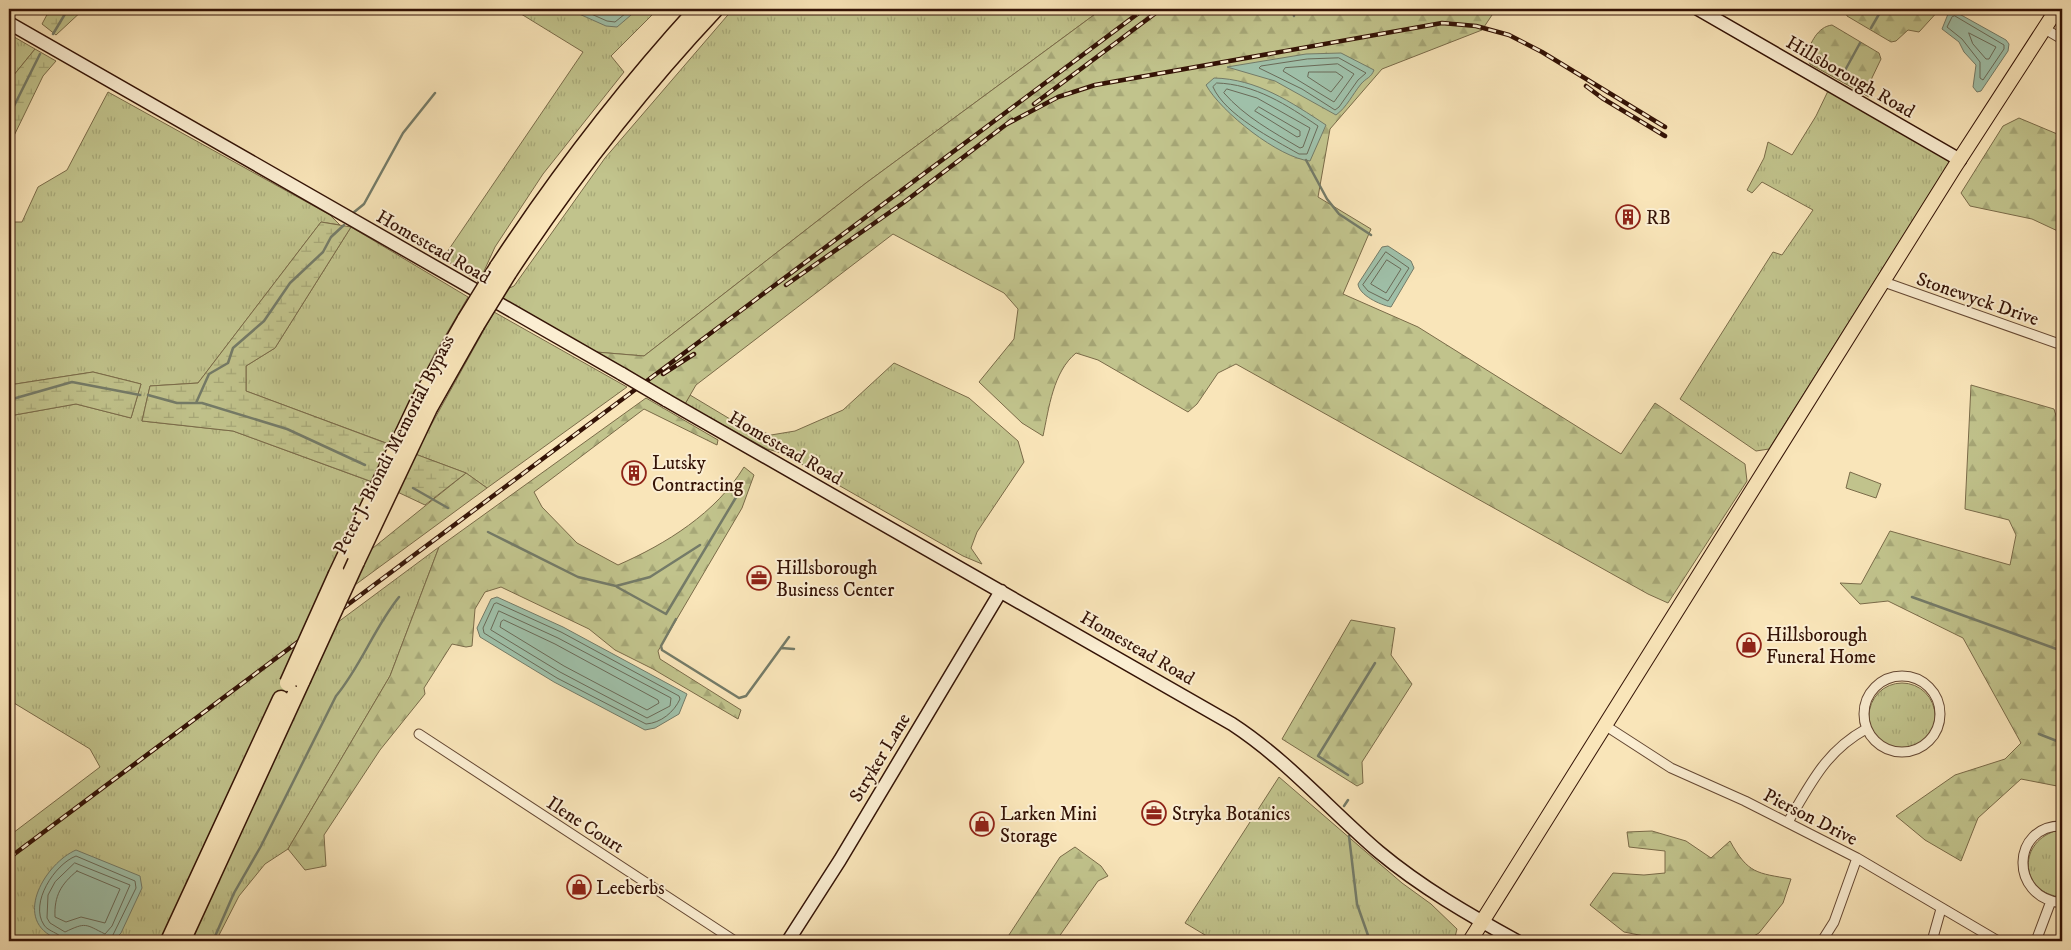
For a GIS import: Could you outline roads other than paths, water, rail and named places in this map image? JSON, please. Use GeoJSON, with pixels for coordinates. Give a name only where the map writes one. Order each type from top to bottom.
{"type":"FeatureCollection","features":[{"type":"Feature","properties":{"kind":"highway","name":"Peter J. Biondi Memorial Bypass"},"geometry":{"type":"LineString","coordinates":[[182,941],[295,682],[337,574],[418,403],[471,322],[558,178],[593,132],[698,9]]}},
{"type":"Feature","properties":{"kind":"highway","name":"Peter J. Biondi Memorial Bypass"},"geometry":{"type":"LineString","coordinates":[[503,270],[539,226],[602,140],[662,67],[714,9]]}},
{"type":"Feature","properties":{"kind":"highway","name":"Peter J. Biondi Memorial Bypass"},"geometry":{"type":"LineString","coordinates":[[169,941],[295,682],[356,562],[471,322]]}},
{"type":"Feature","properties":{"kind":"main road"},"geometry":{"type":"LineString","coordinates":[[1470,941],[1960,160],[2057,9]]}},
{"type":"Feature","properties":{"kind":"street","name":"Hillsborough Road"},"geometry":{"type":"LineString","coordinates":[[1698,9],[1960,160]]}},
{"type":"Feature","properties":{"kind":"street","name":"Homestead Road"},"geometry":{"type":"LineString","coordinates":[[9,23],[1245,732],[1290,768],[1360,834],[1400,868],[1482,922],[1516,941]]}},
{"type":"Feature","properties":{"kind":"street"},"geometry":{"type":"LineString","coordinates":[[2045,29],[2062,39]]}},
{"type":"Feature","properties":{"kind":"street","name":"Stonewyck Drive"},"geometry":{"type":"LineString","coordinates":[[1884,282],[2062,345]]}},
{"type":"Feature","properties":{"kind":"street","name":"Stryker Lane"},"geometry":{"type":"LineString","coordinates":[[788,941],[840,860],[1001,591]]}},
{"type":"Feature","properties":{"kind":"street"},"geometry":{"type":"LineString","coordinates":[[1906,676],[1918,679],[1929,687],[1937,698],[1940,722],[1935,734],[1928,743],[1917,750],[1893,752],[1882,747],[1866,729],[1863,716],[1865,703],[1871,691],[1886,679],[1906,676]]}},
{"type":"Feature","properties":{"kind":"street","name":"Pierson Drive"},"geometry":{"type":"LineString","coordinates":[[1606,726],[1671,768],[1788,822],[1857,858],[1998,941]]}},
{"type":"Feature","properties":{"kind":"street"},"geometry":{"type":"LineString","coordinates":[[1788,822],[1831,754],[1844,742],[1866,729]]}},
{"type":"Feature","properties":{"kind":"street","name":"Ilene Court"},"geometry":{"type":"LineString","coordinates":[[420,734],[735,941]]}},
{"type":"Feature","properties":{"kind":"street"},"geometry":{"type":"LineString","coordinates":[[2062,826],[2043,830],[2032,838],[2025,849],[2022,862],[2024,875],[2030,887],[2039,896],[2051,902],[2062,903]]}},
{"type":"Feature","properties":{"kind":"street"},"geometry":{"type":"LineString","coordinates":[[1822,941],[1834,922],[1857,858]]}},
{"type":"Feature","properties":{"kind":"street"},"geometry":{"type":"LineString","coordinates":[[2036,941],[2051,902]]}},
{"type":"Feature","properties":{"kind":"street"},"geometry":{"type":"LineString","coordinates":[[1932,941],[1941,909]]}},
{"type":"Feature","properties":{"kind":"water"},"geometry":{"type":"Polygon","coordinates":[[[568,9],[638,9],[617,27],[606,26],[568,9]]]}},
{"type":"Feature","properties":{"kind":"water"},"geometry":{"type":"Polygon","coordinates":[[[1954,11],[2006,40],[2009,44],[2008,51],[1981,91],[1977,92],[1973,87],[1976,65],[1964,52],[1959,42],[1942,29],[1948,14],[1954,11]]]}},
{"type":"Feature","properties":{"kind":"water"},"geometry":{"type":"Polygon","coordinates":[[[1341,53],[1374,70],[1336,115],[1275,81],[1227,67],[1306,54],[1341,53]]]}},
{"type":"Feature","properties":{"kind":"water"},"geometry":{"type":"Polygon","coordinates":[[[1214,78],[1230,79],[1259,87],[1287,100],[1326,125],[1310,161],[1283,152],[1267,143],[1237,120],[1224,108],[1206,85],[1214,78]]]}},
{"type":"Feature","properties":{"kind":"water"},"geometry":{"type":"Polygon","coordinates":[[[1388,246],[1411,261],[1414,268],[1391,307],[1366,296],[1358,284],[1382,247],[1388,246]]]}},
{"type":"Feature","properties":{"kind":"water"},"geometry":{"type":"Polygon","coordinates":[[[497,597],[563,627],[687,694],[679,714],[655,728],[645,730],[554,682],[480,637],[477,628],[491,599],[497,597]]]}},
{"type":"Feature","properties":{"kind":"water"},"geometry":{"type":"Polygon","coordinates":[[[76,850],[140,876],[142,888],[121,933],[113,941],[96,941],[81,936],[70,941],[60,940],[41,928],[36,917],[35,904],[38,891],[45,878],[54,866],[76,850]]]}},
{"type":"Feature","properties":{"kind":"waterway"},"geometry":{"type":"LineString","coordinates":[[53,34],[68,9]]}},
{"type":"Feature","properties":{"kind":"waterway"},"geometry":{"type":"LineString","coordinates":[[1293,9],[1294,16]]}},
{"type":"Feature","properties":{"kind":"waterway"},"geometry":{"type":"LineString","coordinates":[[1871,28],[1882,9]]}},
{"type":"Feature","properties":{"kind":"waterway"},"geometry":{"type":"LineString","coordinates":[[1843,74],[1860,43]]}},
{"type":"Feature","properties":{"kind":"waterway"},"geometry":{"type":"LineString","coordinates":[[9,116],[40,54]]}},
{"type":"Feature","properties":{"kind":"waterway"},"geometry":{"type":"LineString","coordinates":[[353,213],[364,204],[403,133],[435,93]]}},
{"type":"Feature","properties":{"kind":"waterway"},"geometry":{"type":"LineString","coordinates":[[1306,160],[1327,199],[1339,214],[1371,235]]}},
{"type":"Feature","properties":{"kind":"waterway"},"geometry":{"type":"LineString","coordinates":[[196,403],[209,374],[228,363],[233,348],[264,321],[290,283],[323,252],[331,237],[344,225]]}},
{"type":"Feature","properties":{"kind":"waterway"},"geometry":{"type":"LineString","coordinates":[[9,400],[72,382],[140,395]]}},
{"type":"Feature","properties":{"kind":"waterway"},"geometry":{"type":"LineString","coordinates":[[148,395],[177,403],[202,403],[287,429],[365,465]]}},
{"type":"Feature","properties":{"kind":"waterway"},"geometry":{"type":"LineString","coordinates":[[413,488],[448,508]]}},
{"type":"Feature","properties":{"kind":"waterway"},"geometry":{"type":"LineString","coordinates":[[617,587],[666,614],[738,494]]}},
{"type":"Feature","properties":{"kind":"waterway"},"geometry":{"type":"LineString","coordinates":[[488,532],[578,577],[616,586],[650,577],[700,545]]}},
{"type":"Feature","properties":{"kind":"waterway"},"geometry":{"type":"LineString","coordinates":[[213,941],[234,893],[261,846],[336,696],[399,597]]}},
{"type":"Feature","properties":{"kind":"waterway"},"geometry":{"type":"LineString","coordinates":[[1912,597],[2062,651]]}},
{"type":"Feature","properties":{"kind":"waterway"},"geometry":{"type":"LineString","coordinates":[[676,619],[661,646],[662,650],[739,698],[746,696],[789,637]]}},
{"type":"Feature","properties":{"kind":"waterway"},"geometry":{"type":"LineString","coordinates":[[781,648],[794,649]]}},
{"type":"Feature","properties":{"kind":"waterway"},"geometry":{"type":"LineString","coordinates":[[1348,775],[1318,756],[1375,663]]}},
{"type":"Feature","properties":{"kind":"waterway"},"geometry":{"type":"LineString","coordinates":[[2039,734],[2062,743]]}},
{"type":"Feature","properties":{"kind":"waterway"},"geometry":{"type":"LineString","coordinates":[[1344,806],[1348,800]]}},
{"type":"Feature","properties":{"kind":"waterway"},"geometry":{"type":"LineString","coordinates":[[1349,836],[1357,904],[1370,941]]}},
{"type":"Feature","properties":{"kind":"railway"},"geometry":{"type":"LineString","coordinates":[[9,858],[1144,9]]}},
{"type":"Feature","properties":{"kind":"railway"},"geometry":{"type":"LineString","coordinates":[[1034,104],[1161,9]]}},
{"type":"Feature","properties":{"kind":"railway"},"geometry":{"type":"LineString","coordinates":[[1007,124],[1058,97],[1095,85],[1442,23],[1476,26],[1509,35],[1542,52],[1665,127]]}},
{"type":"Feature","properties":{"kind":"railway"},"geometry":{"type":"LineString","coordinates":[[1586,86],[1602,98],[1665,136],[1663,135]]}},
{"type":"Feature","properties":{"kind":"railway"},"geometry":{"type":"LineString","coordinates":[[786,285],[903,203],[1012,120]]}},
{"type":"Feature","properties":{"kind":"railway"},"geometry":{"type":"LineString","coordinates":[[663,374],[694,354]]}},
{"type":"Feature","properties":{"kind":"place","name":"RB"},"geometry":{"type":"Point","coordinates":[1628,217]}},
{"type":"Feature","properties":{"kind":"place","name":"Lutsky Contracting"},"geometry":{"type":"Point","coordinates":[634,473]}},
{"type":"Feature","properties":{"kind":"place","name":"Hillsborough Business Center"},"geometry":{"type":"Point","coordinates":[759,578]}},
{"type":"Feature","properties":{"kind":"place","name":"Hillsborough Funeral Home"},"geometry":{"type":"Point","coordinates":[1749,645]}},
{"type":"Feature","properties":{"kind":"place","name":"Stryka Botanics"},"geometry":{"type":"Point","coordinates":[1154,813]}},
{"type":"Feature","properties":{"kind":"place","name":"Larken Mini Storage"},"geometry":{"type":"Point","coordinates":[982,824]}},
{"type":"Feature","properties":{"kind":"place","name":"Leeberbs"},"geometry":{"type":"Point","coordinates":[579,887]}}]}
